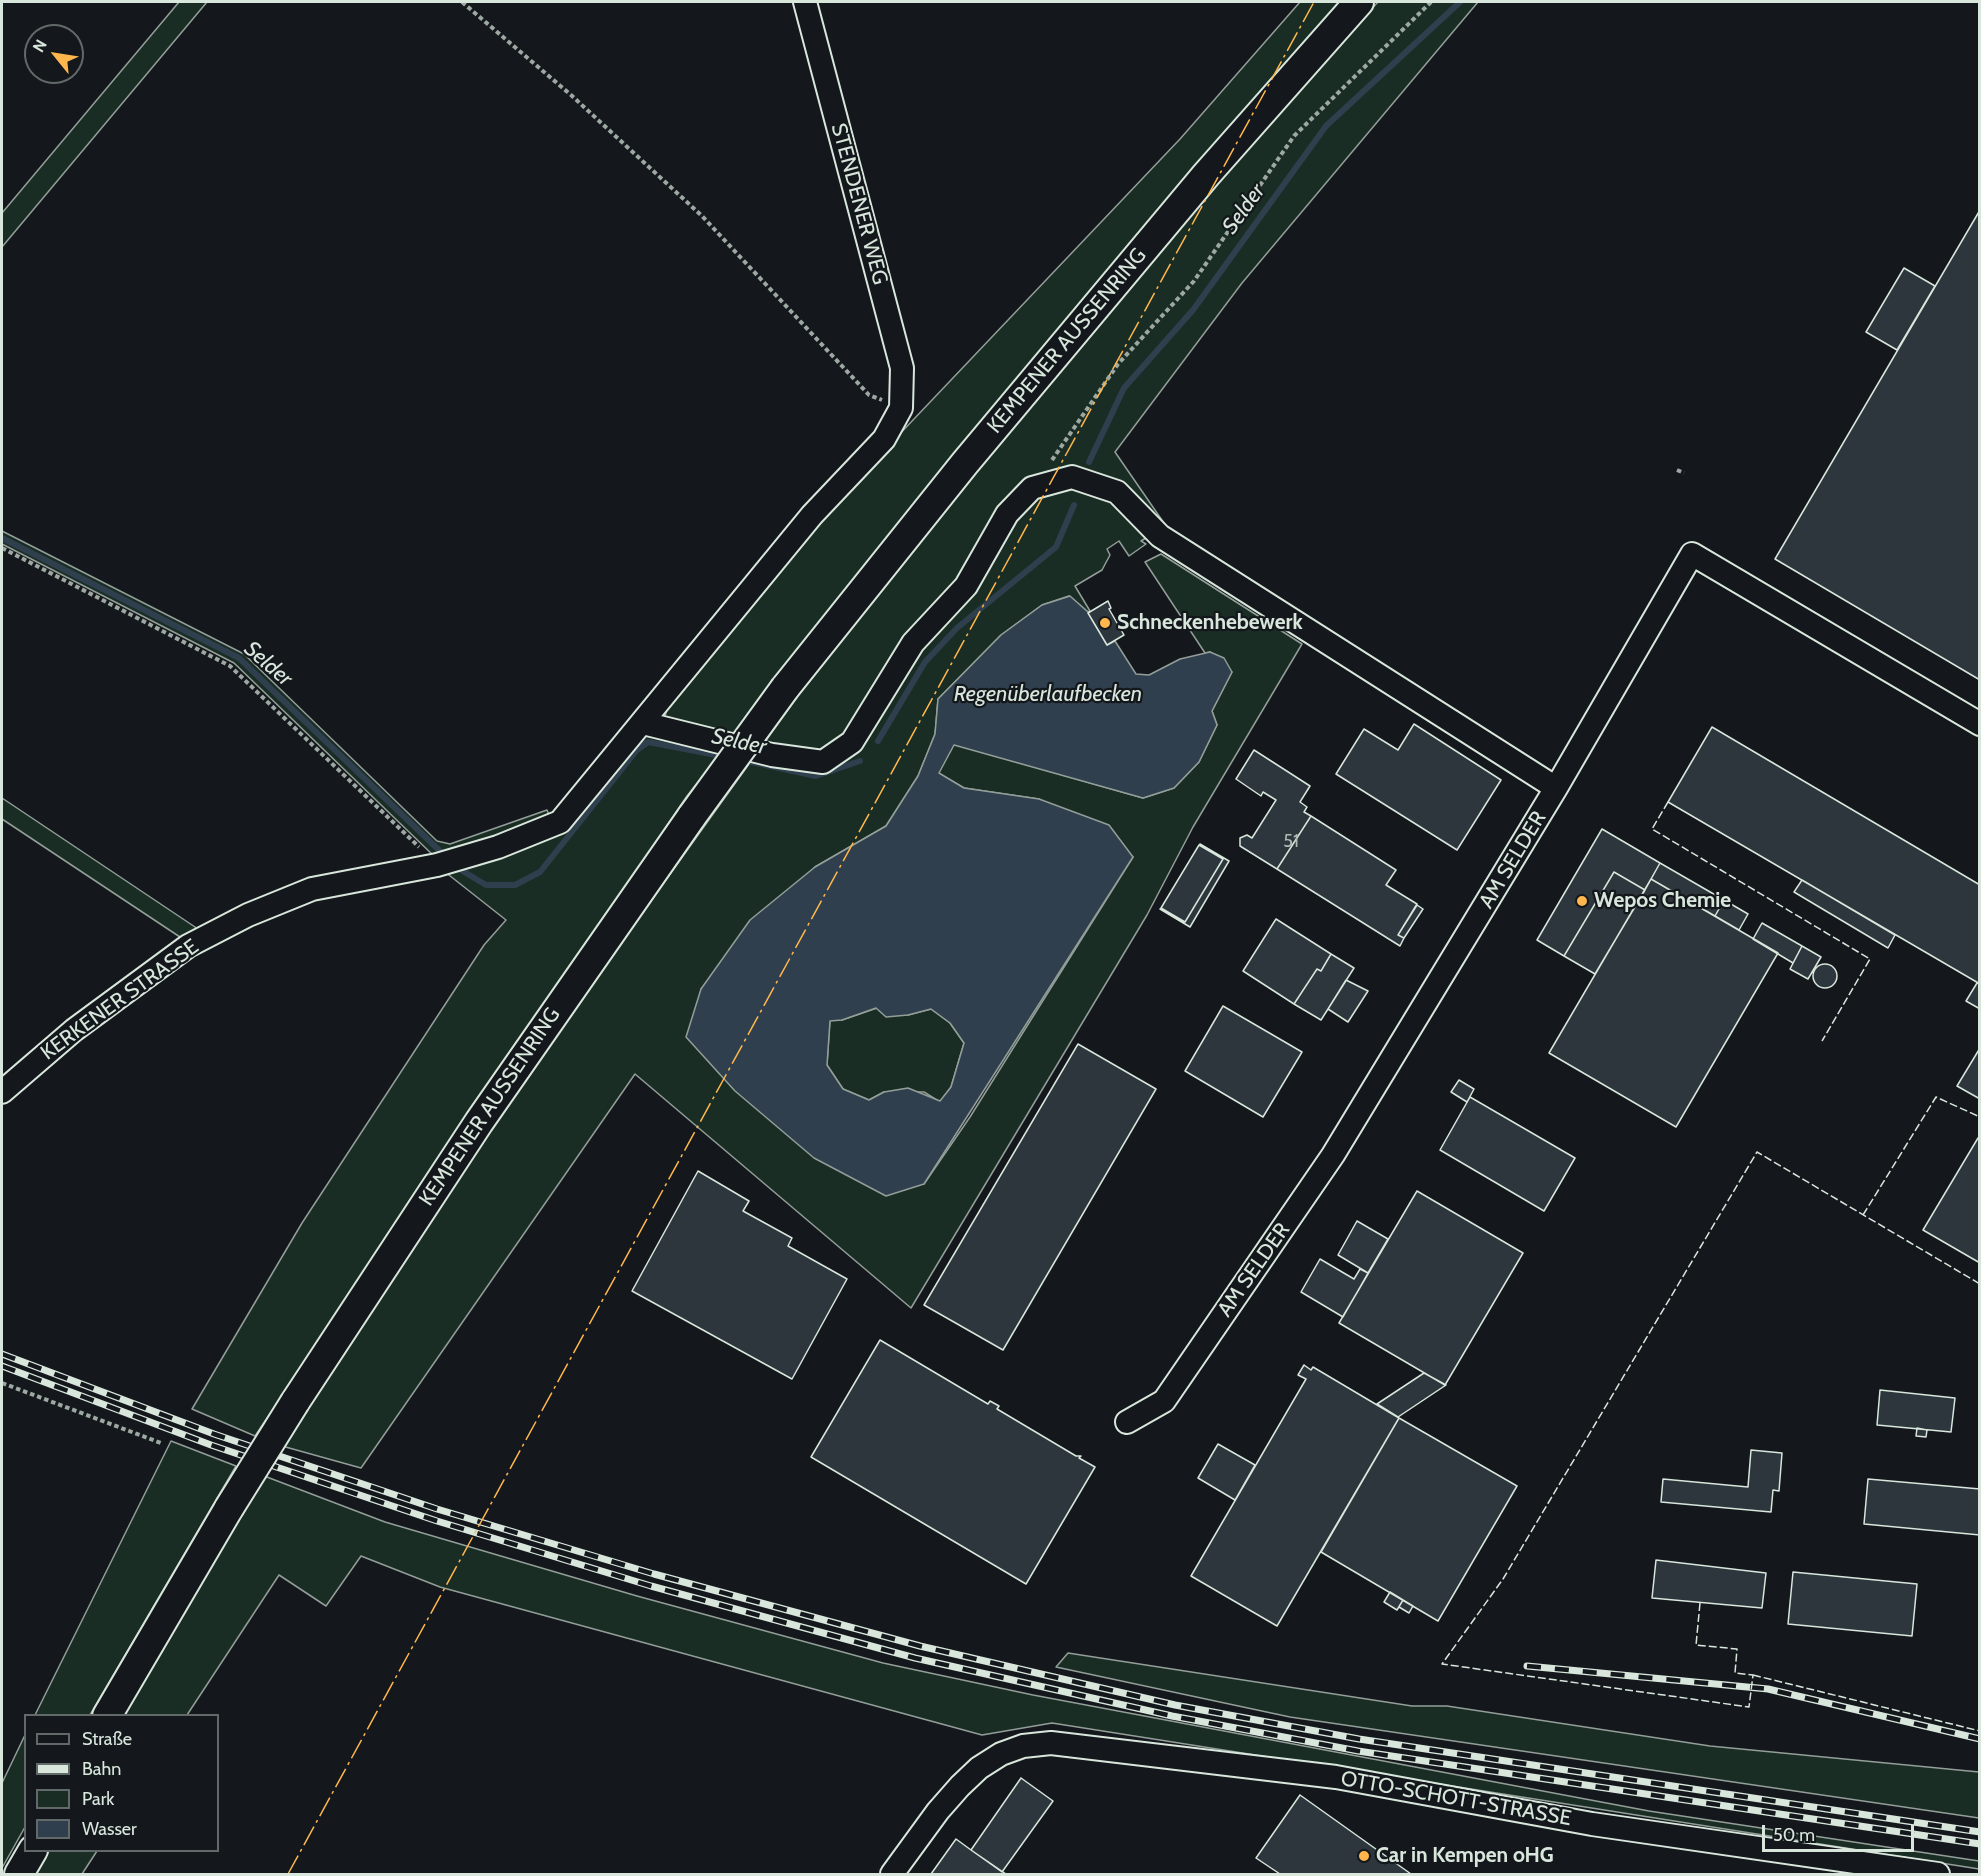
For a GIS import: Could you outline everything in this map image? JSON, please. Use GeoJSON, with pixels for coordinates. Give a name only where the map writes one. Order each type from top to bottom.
{"type":"FeatureCollection","features":[{"type":"Feature","properties":{"kind":"main road","name":"KEMPENER AUSSENRING"},"geometry":{"type":"LineString","coordinates":[[108,1714],[229,1508],[295,1402],[479,1122],[692,816],[785,688],[965,463],[1206,175],[1359,2]]}},
{"type":"Feature","properties":{"kind":"main road"},"geometry":{"type":"LineString","coordinates":[[19,1875],[32,1852]]}},
{"type":"Feature","properties":{"kind":"street","name":"STENDENER WEG"},"geometry":{"type":"LineString","coordinates":[[805,2],[902,368],[901,408]]}},
{"type":"Feature","properties":{"kind":"street","name":"KERKENER STRASSE"},"geometry":{"type":"LineString","coordinates":[[2,1092],[74,1030],[189,946],[248,915],[312,889],[444,862],[498,847],[560,822],[812,515],[884,439],[901,408]]}},
{"type":"Feature","properties":{"kind":"street"},"geometry":{"type":"LineString","coordinates":[[643,723],[772,755],[823,762],[852,742],[913,643],[966,586],[1006,513],[1032,488],[1072,477],[1118,492],[1160,536],[1556,788]]}},
{"type":"Feature","properties":{"kind":"street","name":"AM SELDER"},"geometry":{"type":"LineString","coordinates":[[1127,1422],[1164,1401],[1333,1155],[1556,788],[1692,554],[1980,724]]}},
{"type":"Feature","properties":{"kind":"street","name":"OTTO-SCHOTT-STRASSE"},"geometry":{"type":"LineString","coordinates":[[892,1875],[938,1811],[979,1768],[1001,1754],[1023,1746],[1051,1743],[1336,1777],[1592,1824],[1938,1875]]}},
{"type":"Feature","properties":{"kind":"path"},"geometry":{"type":"LineString","coordinates":[[462,2],[571,95],[702,216],[869,395],[901,408]]}},
{"type":"Feature","properties":{"kind":"path"},"geometry":{"type":"LineString","coordinates":[[1032,488],[1118,364],[1194,280],[1294,136],[1431,2]]}},
{"type":"Feature","properties":{"kind":"path"},"geometry":{"type":"LineString","coordinates":[[1677,470],[1684,474]]}},
{"type":"Feature","properties":{"kind":"path"},"geometry":{"type":"LineString","coordinates":[[2,548],[231,666],[444,862]]}},
{"type":"Feature","properties":{"kind":"path"},"geometry":{"type":"LineString","coordinates":[[2,1383],[161,1443]]}},
{"type":"Feature","properties":{"kind":"green space"},"geometry":{"type":"Polygon","coordinates":[[[179,2],[207,2],[2,247],[2,213],[179,2]]]}},
{"type":"Feature","properties":{"kind":"green space"},"geometry":{"type":"Polygon","coordinates":[[[1300,2],[1346,2],[731,739],[683,729],[665,716],[672,694],[818,520],[1180,139],[1300,2]]]}},
{"type":"Feature","properties":{"kind":"green space"},"geometry":{"type":"Polygon","coordinates":[[[1378,2],[1478,2],[1242,283],[1115,452],[1166,526],[1141,541],[1146,544],[1129,556],[1119,541],[1107,549],[1110,555],[1102,570],[1075,586],[1090,611],[1088,612],[1069,596],[1042,605],[1001,635],[938,699],[935,734],[918,776],[886,826],[815,867],[701,989],[924,1184],[970,1117],[1133,857],[1039,799],[964,788],[938,773],[954,744],[1143,798],[1174,788],[1199,762],[1217,725],[1212,711],[1232,672],[1210,652],[1205,653],[1145,562],[1161,554],[1302,644],[1193,827],[1147,915],[911,1308],[635,1074],[361,1468],[282,1446],[533,1065],[797,697],[1025,409],[1274,114],[1378,2]]]}},
{"type":"Feature","properties":{"kind":"green space"},"geometry":{"type":"Polygon","coordinates":[[[2,531],[244,654],[437,841],[450,844],[547,810],[551,820],[436,858],[234,663],[2,544],[2,531]]]}},
{"type":"Feature","properties":{"kind":"green space"},"geometry":{"type":"Polygon","coordinates":[[[660,735],[724,750],[687,796],[255,1436],[192,1409],[302,1223],[484,945],[506,920],[440,868],[542,836],[643,736],[660,735]]]}},
{"type":"Feature","properties":{"kind":"green space"},"geometry":{"type":"Polygon","coordinates":[[[2,798],[204,933],[186,941],[2,819],[2,798]]]}},
{"type":"Feature","properties":{"kind":"green space"},"geometry":{"type":"Polygon","coordinates":[[[877,1008],[908,1015],[931,1009],[950,1023],[964,1043],[951,1087],[940,1102],[924,1092],[884,1092],[869,1100],[843,1089],[827,1065],[830,1020],[842,1020],[877,1008]]]}},
{"type":"Feature","properties":{"kind":"green space"},"geometry":{"type":"Polygon","coordinates":[[[171,1441],[236,1466],[91,1714],[35,1714],[171,1441]]]}},
{"type":"Feature","properties":{"kind":"green space"},"geometry":{"type":"Polygon","coordinates":[[[259,1474],[385,1522],[637,1596],[883,1663],[1033,1695],[1649,1811],[1979,1861],[1979,1869],[1052,1723],[982,1735],[440,1587],[361,1556],[326,1606],[279,1575],[188,1714],[123,1714],[259,1474]]]}},
{"type":"Feature","properties":{"kind":"green space"},"geometry":{"type":"Polygon","coordinates":[[[1068,1653],[1412,1706],[1447,1706],[1710,1746],[1979,1772],[1979,1818],[1290,1717],[1056,1667],[1068,1653]]]}},
{"type":"Feature","properties":{"kind":"green space"},"geometry":{"type":"Polygon","coordinates":[[[24,1737],[24,1829],[2,1868],[2,1783],[24,1737]]]}},
{"type":"Feature","properties":{"kind":"green space"},"geometry":{"type":"Polygon","coordinates":[[[48,1852],[96,1852],[82,1874],[36,1874],[48,1852]]]}},
{"type":"Feature","properties":{"kind":"water","name":"Regenüberlaufbecken"},"geometry":{"type":"Polygon","coordinates":[[[1070,596],[1088,612],[1107,645],[1115,641],[1136,674],[1149,675],[1180,659],[1210,652],[1224,658],[1232,672],[1212,711],[1217,725],[1199,762],[1174,788],[1143,798],[954,745],[939,773],[964,788],[1039,799],[1109,825],[1133,857],[924,1184],[886,1196],[814,1158],[735,1091],[686,1037],[701,989],[750,920],[815,867],[886,826],[918,776],[935,734],[938,699],[1001,635],[1042,605],[1070,596]],[[876,1008],[842,1020],[830,1021],[827,1065],[843,1089],[869,1100],[884,1092],[908,1088],[940,1101],[951,1087],[964,1043],[950,1023],[931,1009],[908,1015],[886,1017],[876,1008]]]}},
{"type":"Feature","properties":{"kind":"building"},"geometry":{"type":"Polygon","coordinates":[[[1980,210],[1980,680],[1775,559],[1980,210]]]}},
{"type":"Feature","properties":{"kind":"building"},"geometry":{"type":"Polygon","coordinates":[[[1904,268],[1935,286],[1897,350],[1866,332],[1904,268]]]}},
{"type":"Feature","properties":{"kind":"building","name":"Schneckenhebewerk"},"geometry":{"type":"Polygon","coordinates":[[[1108,601],[1111,608],[1109,609],[1124,635],[1107,645],[1088,613],[1108,601]]]}},
{"type":"Feature","properties":{"kind":"building"},"geometry":{"type":"Polygon","coordinates":[[[1414,724],[1501,780],[1457,850],[1336,774],[1364,729],[1398,750],[1414,724]]]}},
{"type":"Feature","properties":{"kind":"building"},"geometry":{"type":"Polygon","coordinates":[[[1712,727],[1980,885],[1980,984],[1668,802],[1712,727]]]}},
{"type":"Feature","properties":{"kind":"building"},"geometry":{"type":"Polygon","coordinates":[[[1254,750],[1310,786],[1300,802],[1307,807],[1304,812],[1311,816],[1277,869],[1240,846],[1240,838],[1247,835],[1252,838],[1276,800],[1263,792],[1261,796],[1236,779],[1254,750]]]}},
{"type":"Feature","properties":{"kind":"building"},"geometry":{"type":"Polygon","coordinates":[[[1311,816],[1396,870],[1386,885],[1417,904],[1398,935],[1404,938],[1400,946],[1277,869],[1311,816]]]}},
{"type":"Feature","properties":{"kind":"building"},"geometry":{"type":"Polygon","coordinates":[[[1602,829],[1660,863],[1645,890],[1614,872],[1564,956],[1537,940],[1602,829]]]}},
{"type":"Feature","properties":{"kind":"building"},"geometry":{"type":"Polygon","coordinates":[[[1200,844],[1229,861],[1190,927],[1160,909],[1185,922],[1223,859],[1200,844]]]}},
{"type":"Feature","properties":{"kind":"building"},"geometry":{"type":"Polygon","coordinates":[[[1199,845],[1223,859],[1185,922],[1161,908],[1199,845]]]}},
{"type":"Feature","properties":{"kind":"building"},"geometry":{"type":"Polygon","coordinates":[[[1660,863],[1724,900],[1715,916],[1651,879],[1660,863]]]}},
{"type":"Feature","properties":{"kind":"building"},"geometry":{"type":"Polygon","coordinates":[[[1614,872],[1645,890],[1595,974],[1564,956],[1614,872]]]}},
{"type":"Feature","properties":{"kind":"building"},"geometry":{"type":"Polygon","coordinates":[[[1651,879],[1778,953],[1676,1127],[1549,1053],[1651,879]]]}},
{"type":"Feature","properties":{"kind":"building"},"geometry":{"type":"Polygon","coordinates":[[[1802,880],[1895,935],[1888,948],[1794,892],[1802,880]]]}},
{"type":"Feature","properties":{"kind":"building"},"geometry":{"type":"Polygon","coordinates":[[[1724,900],[1748,914],[1739,930],[1715,916],[1724,900]]]}},
{"type":"Feature","properties":{"kind":"building"},"geometry":{"type":"Polygon","coordinates":[[[1417,905],[1423,909],[1404,938],[1398,935],[1417,905]]]}},
{"type":"Feature","properties":{"kind":"building"},"geometry":{"type":"Polygon","coordinates":[[[1276,919],[1331,954],[1321,971],[1317,969],[1294,1004],[1243,971],[1276,919]]]}},
{"type":"Feature","properties":{"kind":"building"},"geometry":{"type":"Polygon","coordinates":[[[1762,923],[1802,946],[1793,963],[1753,939],[1762,923]]]}},
{"type":"Feature","properties":{"kind":"building"},"geometry":{"type":"Polygon","coordinates":[[[1802,946],[1821,957],[1808,979],[1790,969],[1802,946]]]}},
{"type":"Feature","properties":{"kind":"building"},"geometry":{"type":"Polygon","coordinates":[[[1331,954],[1354,968],[1321,1020],[1294,1004],[1317,969],[1321,971],[1331,954]]]}},
{"type":"Feature","properties":{"kind":"building"},"geometry":{"type":"Polygon","coordinates":[[[1825,964],[1833,968],[1837,976],[1833,984],[1825,988],[1817,984],[1813,976],[1817,968],[1825,964]]]}},
{"type":"Feature","properties":{"kind":"building"},"geometry":{"type":"Polygon","coordinates":[[[1346,980],[1368,991],[1348,1022],[1328,1009],[1346,980]]]}},
{"type":"Feature","properties":{"kind":"building"},"geometry":{"type":"Polygon","coordinates":[[[1977,983],[1980,984],[1980,1009],[1966,1001],[1977,983]]]}},
{"type":"Feature","properties":{"kind":"building"},"geometry":{"type":"Polygon","coordinates":[[[1223,1006],[1302,1052],[1263,1117],[1185,1071],[1223,1006]]]}},
{"type":"Feature","properties":{"kind":"building"},"geometry":{"type":"Polygon","coordinates":[[[1078,1044],[1156,1089],[1003,1350],[924,1305],[1078,1044]]]}},
{"type":"Feature","properties":{"kind":"building"},"geometry":{"type":"Polygon","coordinates":[[[1980,1048],[1980,1099],[1957,1086],[1980,1048]]]}},
{"type":"Feature","properties":{"kind":"building"},"geometry":{"type":"Polygon","coordinates":[[[1459,1080],[1474,1089],[1467,1102],[1451,1092],[1459,1080]]]}},
{"type":"Feature","properties":{"kind":"building"},"geometry":{"type":"Polygon","coordinates":[[[1470,1097],[1575,1158],[1544,1211],[1440,1150],[1470,1097]]]}},
{"type":"Feature","properties":{"kind":"building"},"geometry":{"type":"Polygon","coordinates":[[[1978,1138],[1980,1139],[1980,1263],[1923,1230],[1978,1138]]]}},
{"type":"Feature","properties":{"kind":"building"},"geometry":{"type":"Polygon","coordinates":[[[698,1171],[749,1201],[743,1211],[792,1238],[788,1246],[847,1279],[792,1379],[632,1291],[698,1171]]]}},
{"type":"Feature","properties":{"kind":"building"},"geometry":{"type":"Polygon","coordinates":[[[1417,1191],[1523,1253],[1445,1385],[1339,1323],[1417,1191]]]}},
{"type":"Feature","properties":{"kind":"building"},"geometry":{"type":"Polygon","coordinates":[[[1357,1221],[1388,1239],[1368,1273],[1338,1255],[1357,1221]]]}},
{"type":"Feature","properties":{"kind":"building"},"geometry":{"type":"Polygon","coordinates":[[[1320,1259],[1354,1279],[1360,1269],[1368,1273],[1343,1317],[1301,1292],[1320,1259]]]}},
{"type":"Feature","properties":{"kind":"building"},"geometry":{"type":"Polygon","coordinates":[[[880,1340],[988,1404],[990,1401],[999,1406],[997,1409],[1076,1456],[1081,1456],[1079,1458],[1095,1467],[1026,1584],[811,1457],[880,1340]]]}},
{"type":"Feature","properties":{"kind":"building"},"geometry":{"type":"Polygon","coordinates":[[[1304,1365],[1311,1370],[1313,1367],[1399,1418],[1277,1626],[1191,1576],[1306,1379],[1298,1375],[1304,1365]]]}},
{"type":"Feature","properties":{"kind":"building"},"geometry":{"type":"Polygon","coordinates":[[[1424,1373],[1446,1385],[1398,1417],[1377,1404],[1424,1373]]]}},
{"type":"Feature","properties":{"kind":"building"},"geometry":{"type":"Polygon","coordinates":[[[1880,1390],[1955,1398],[1951,1432],[1877,1425],[1880,1390]]]}},
{"type":"Feature","properties":{"kind":"building"},"geometry":{"type":"Polygon","coordinates":[[[1399,1418],[1517,1486],[1438,1621],[1321,1552],[1399,1418]]]}},
{"type":"Feature","properties":{"kind":"building"},"geometry":{"type":"Polygon","coordinates":[[[1917,1428],[1927,1430],[1926,1437],[1916,1436],[1917,1428]]]}},
{"type":"Feature","properties":{"kind":"building"},"geometry":{"type":"Polygon","coordinates":[[[1218,1444],[1255,1465],[1235,1500],[1198,1478],[1218,1444]]]}},
{"type":"Feature","properties":{"kind":"building"},"geometry":{"type":"Polygon","coordinates":[[[1751,1450],[1782,1453],[1779,1491],[1773,1490],[1771,1512],[1661,1502],[1663,1479],[1748,1487],[1751,1450]]]}},
{"type":"Feature","properties":{"kind":"building"},"geometry":{"type":"Polygon","coordinates":[[[1868,1479],[1980,1489],[1980,1535],[1864,1524],[1868,1479]]]}},
{"type":"Feature","properties":{"kind":"building"},"geometry":{"type":"Polygon","coordinates":[[[1656,1560],[1766,1573],[1762,1608],[1652,1598],[1656,1560]]]}},
{"type":"Feature","properties":{"kind":"building"},"geometry":{"type":"Polygon","coordinates":[[[1793,1572],[1917,1584],[1912,1636],[1788,1624],[1793,1572]]]}},
{"type":"Feature","properties":{"kind":"building"},"geometry":{"type":"Polygon","coordinates":[[[1390,1592],[1403,1600],[1397,1610],[1384,1602],[1390,1592]]]}},
{"type":"Feature","properties":{"kind":"building"},"geometry":{"type":"Polygon","coordinates":[[[1403,1600],[1413,1606],[1409,1613],[1399,1607],[1403,1600]]]}},
{"type":"Feature","properties":{"kind":"building"},"geometry":{"type":"Polygon","coordinates":[[[1021,1778],[1053,1801],[1002,1872],[971,1850],[1021,1778]]]}},
{"type":"Feature","properties":{"kind":"building"},"geometry":{"type":"Polygon","coordinates":[[[1300,1795],[1411,1874],[1280,1874],[1256,1858],[1300,1795]]]}},
{"type":"Feature","properties":{"kind":"building"},"geometry":{"type":"Polygon","coordinates":[[[956,1839],[971,1850],[1006,1874],[931,1874],[956,1839]]]}},
{"type":"Feature","properties":{"kind":"waterway","name":"Selder"},"geometry":{"type":"LineString","coordinates":[[1089,462],[1124,388],[1193,310],[1326,126],[1460,2]]}},
{"type":"Feature","properties":{"kind":"waterway","name":"Selder"},"geometry":{"type":"LineString","coordinates":[[878,741],[925,662],[957,628],[1056,547],[1074,505]]}},
{"type":"Feature","properties":{"kind":"waterway","name":"Selder"},"geometry":{"type":"LineString","coordinates":[[2,538],[239,658],[442,853]]}},
{"type":"Feature","properties":{"kind":"waterway","name":"Selder"},"geometry":{"type":"LineString","coordinates":[[461,870],[486,885],[515,885],[540,872],[637,750],[648,742],[727,757]]}},
{"type":"Feature","properties":{"kind":"waterway","name":"Selder"},"geometry":{"type":"LineString","coordinates":[[742,760],[816,776],[860,761]]}},
{"type":"Feature","properties":{"kind":"railway"},"geometry":{"type":"LineString","coordinates":[[2,1354],[214,1434],[437,1509],[654,1574],[920,1646],[1175,1705],[1359,1739],[1980,1832]]}},
{"type":"Feature","properties":{"kind":"railway"},"geometry":{"type":"LineString","coordinates":[[2,1366],[211,1445],[437,1521],[651,1586],[915,1658],[1172,1716],[1358,1751],[1980,1844]]}},
{"type":"Feature","properties":{"kind":"railway"},"geometry":{"type":"LineString","coordinates":[[1527,1666],[1768,1689],[1980,1739]]}},
{"type":"Feature","properties":{"kind":"fence"},"geometry":{"type":"LineString","coordinates":[[1668,802],[1652,829],[1870,959],[1822,1041]]}},
{"type":"Feature","properties":{"kind":"fence"},"geometry":{"type":"LineString","coordinates":[[1863,1215],[1936,1097],[1980,1117]]}},
{"type":"Feature","properties":{"kind":"fence"},"geometry":{"type":"LineString","coordinates":[[1700,1603],[1696,1645],[1737,1649],[1735,1673],[1753,1675],[1749,1707],[1442,1664],[1503,1579],[1757,1152],[1980,1284]]}},
{"type":"Feature","properties":{"kind":"fence"},"geometry":{"type":"LineString","coordinates":[[1753,1675],[1980,1731]]}},
{"type":"Feature","properties":{"kind":"power"},"geometry":{"type":"LineString","coordinates":[[288,1874],[1314,2]]}},
{"type":"Feature","properties":{"kind":"place","name":"Schneckenhebewerk"},"geometry":{"type":"Point","coordinates":[1105,623]}},
{"type":"Feature","properties":{"kind":"place","name":"Wepos Chemie"},"geometry":{"type":"Point","coordinates":[1582,901]}},
{"type":"Feature","properties":{"kind":"place","name":"Car in Kempen oHG"},"geometry":{"type":"Point","coordinates":[1364,1856]}}]}
